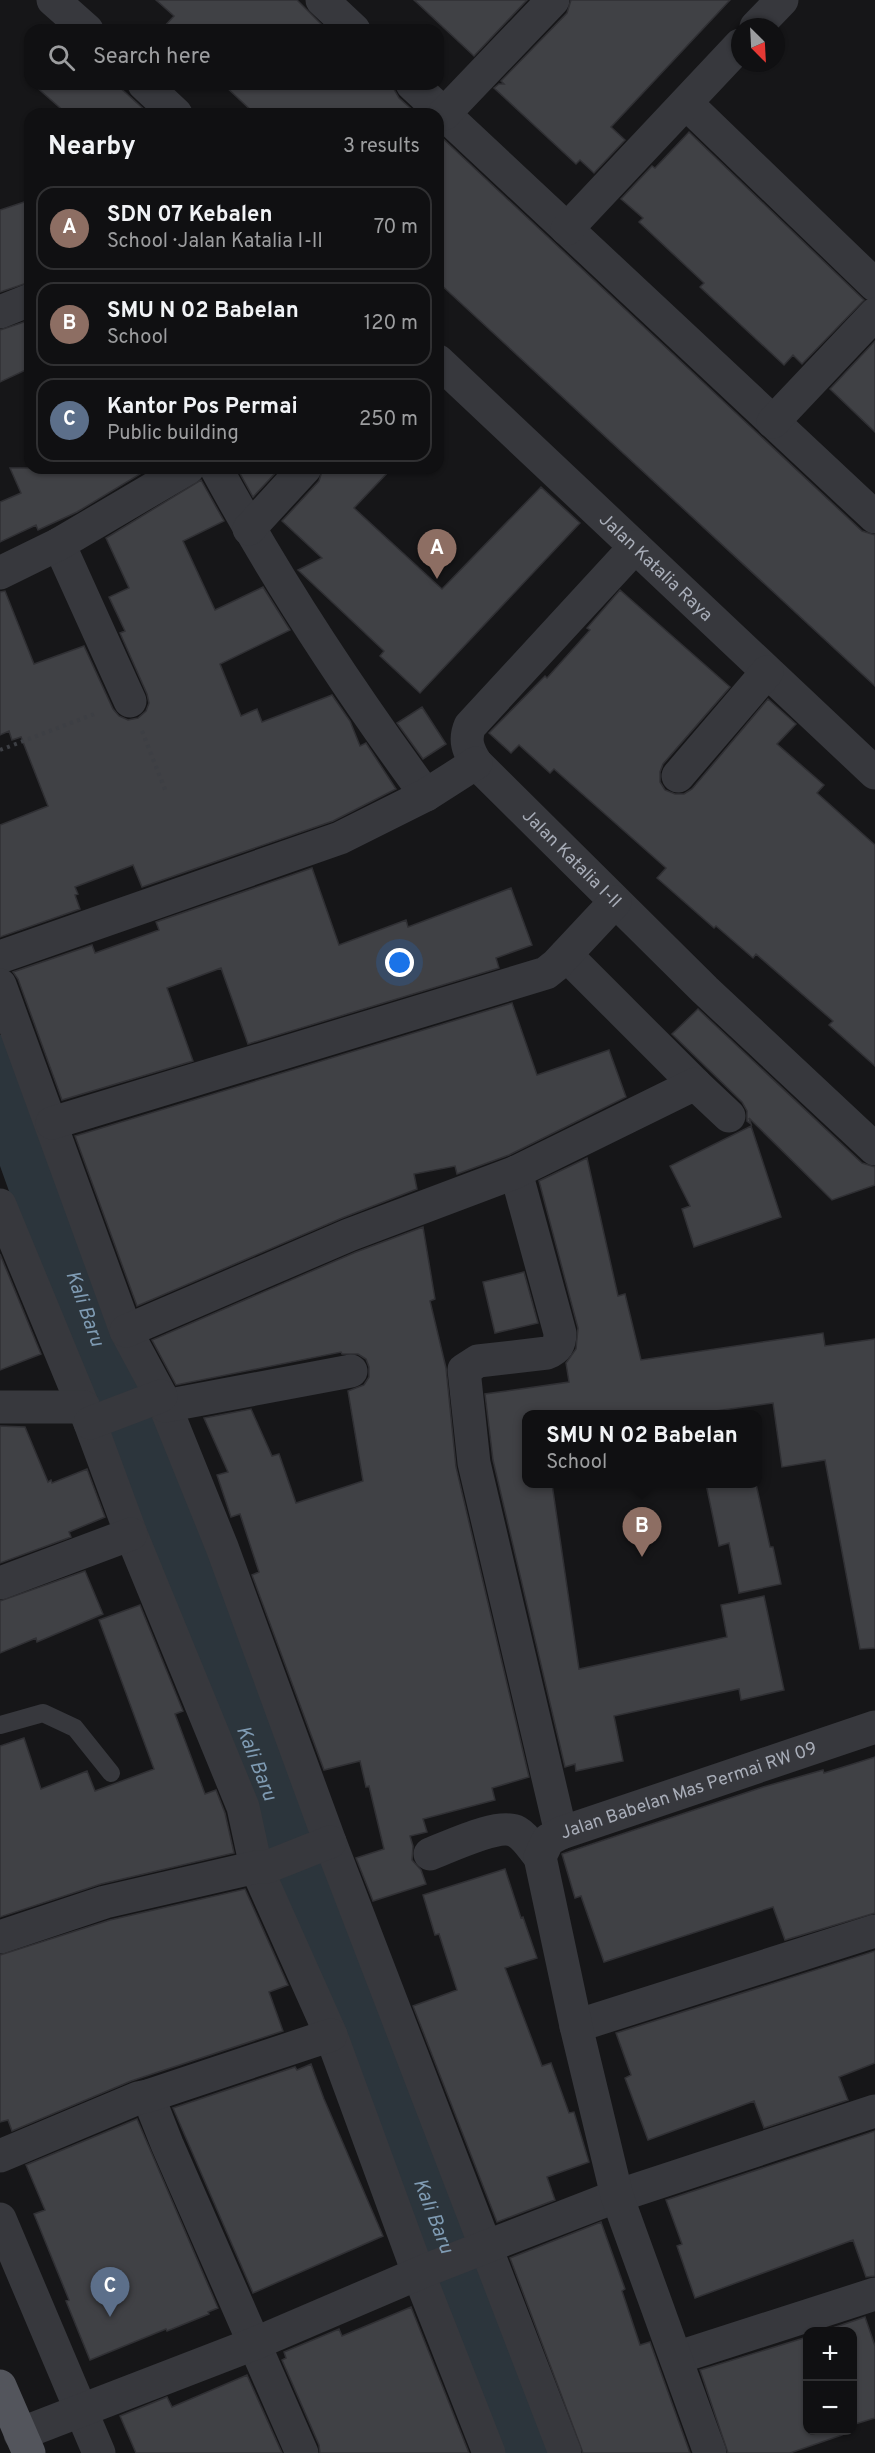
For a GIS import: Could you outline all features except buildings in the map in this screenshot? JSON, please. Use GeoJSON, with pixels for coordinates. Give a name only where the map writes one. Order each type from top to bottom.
{"type":"FeatureCollection","features":[{"type":"Feature","properties":{"kind":"main road"},"geometry":{"type":"LineString","coordinates":[[0,2386],[24,2444]]}},
{"type":"Feature","properties":{"kind":"street"},"geometry":{"type":"LineString","coordinates":[[553,0],[444,114],[875,517]]}},
{"type":"Feature","properties":{"kind":"street"},"geometry":{"type":"LineString","coordinates":[[765,18],[782,0]]}},
{"type":"Feature","properties":{"kind":"street"},"geometry":{"type":"LineString","coordinates":[[329,2],[349,24]]}},
{"type":"Feature","properties":{"kind":"street"},"geometry":{"type":"LineString","coordinates":[[567,229],[731,55]]}},
{"type":"Feature","properties":{"kind":"street"},"geometry":{"type":"LineString","coordinates":[[150,90],[170,108]]}},
{"type":"Feature","properties":{"kind":"street"},"geometry":{"type":"LineString","coordinates":[[418,90],[438,108]]}},
{"type":"Feature","properties":{"kind":"street"},"geometry":{"type":"LineString","coordinates":[[686,103],[875,285]]}},
{"type":"Feature","properties":{"kind":"street"},"geometry":{"type":"LineString","coordinates":[[0,312],[24,302]]}},
{"type":"Feature","properties":{"kind":"street"},"geometry":{"type":"LineString","coordinates":[[773,422],[875,314]]}},
{"type":"Feature","properties":{"kind":"street","name":"Jalan Katalia Raya"},"geometry":{"type":"LineString","coordinates":[[444,367],[875,773]]}},
{"type":"Feature","properties":{"kind":"street"},"geometry":{"type":"LineString","coordinates":[[0,573],[59,544],[178,474]]}},
{"type":"Feature","properties":{"kind":"street"},"geometry":{"type":"LineString","coordinates":[[219,474],[249,529],[330,661],[426,795]]}},
{"type":"Feature","properties":{"kind":"street"},"geometry":{"type":"LineString","coordinates":[[249,529],[299,474]]}},
{"type":"Feature","properties":{"kind":"street"},"geometry":{"type":"LineString","coordinates":[[59,544],[130,701]]}},
{"type":"Feature","properties":{"kind":"street","name":"Jalan Katalia I-II"},"geometry":{"type":"LineString","coordinates":[[635,547],[470,726],[467,734],[468,748],[476,763],[615,902],[705,990],[875,1149]]}},
{"type":"Feature","properties":{"kind":"street"},"geometry":{"type":"LineString","coordinates":[[678,776],[767,672]]}},
{"type":"Feature","properties":{"kind":"street"},"geometry":{"type":"LineString","coordinates":[[0,957],[340,838],[426,795],[476,763]]}},
{"type":"Feature","properties":{"kind":"street"},"geometry":{"type":"LineString","coordinates":[[52,1123],[546,972],[566,955],[615,902]]}},
{"type":"Feature","properties":{"kind":"street"},"geometry":{"type":"LineString","coordinates":[[566,955],[729,1116]]}},
{"type":"Feature","properties":{"kind":"street"},"geometry":{"type":"LineString","coordinates":[[0,985],[126,1331],[160,1401],[222,1547],[325,1845],[481,2248],[565,2453]]}},
{"type":"Feature","properties":{"kind":"street"},"geometry":{"type":"LineString","coordinates":[[126,1331],[349,1236],[516,1172],[695,1084]]}},
{"type":"Feature","properties":{"kind":"street"},"geometry":{"type":"LineString","coordinates":[[516,1172],[560,1333],[560,1342],[556,1348],[547,1353],[478,1361],[464,1370],[474,1463],[561,1833]]}},
{"type":"Feature","properties":{"kind":"street"},"geometry":{"type":"LineString","coordinates":[[0,1205],[89,1417],[131,1534],[243,1807],[261,1867],[331,2035],[424,2272],[489,2453]]}},
{"type":"Feature","properties":{"kind":"street"},"geometry":{"type":"LineString","coordinates":[[0,1407],[89,1417],[160,1401],[351,1371]]}},
{"type":"Feature","properties":{"kind":"street"},"geometry":{"type":"LineString","coordinates":[[0,1583],[131,1534]]}},
{"type":"Feature","properties":{"kind":"street","name":"Jalan Babelan Mas Permai RW 09"},"geometry":{"type":"LineString","coordinates":[[540,1857],[548,1840],[561,1833],[875,1727]]}},
{"type":"Feature","properties":{"kind":"street"},"geometry":{"type":"LineString","coordinates":[[430,1854],[496,1830],[509,1828],[519,1833],[540,1857],[576,2026],[617,2196],[710,2453]]}},
{"type":"Feature","properties":{"kind":"street"},"geometry":{"type":"LineString","coordinates":[[0,1937],[105,1902],[261,1867],[325,1845]]}},
{"type":"Feature","properties":{"kind":"street"},"geometry":{"type":"LineString","coordinates":[[576,2026],[875,1931]]}},
{"type":"Feature","properties":{"kind":"street"},"geometry":{"type":"LineString","coordinates":[[0,2156],[138,2098],[331,2035]]}},
{"type":"Feature","properties":{"kind":"street"},"geometry":{"type":"LineString","coordinates":[[148,2096],[302,2453]]}},
{"type":"Feature","properties":{"kind":"street"},"geometry":{"type":"LineString","coordinates":[[24,2444],[82,2410],[256,2343],[481,2248],[617,2196],[875,2111]]}},
{"type":"Feature","properties":{"kind":"street"},"geometry":{"type":"LineString","coordinates":[[0,2219],[99,2453]]}},
{"type":"Feature","properties":{"kind":"street"},"geometry":{"type":"LineString","coordinates":[[676,2358],[875,2294]]}},
{"type":"Feature","properties":{"kind":"lane"},"geometry":{"type":"LineString","coordinates":[[0,1725],[43,1713],[75,1728],[111,1773]]}},
{"type":"Feature","properties":{"kind":"path"},"geometry":{"type":"LineString","coordinates":[[0,750],[130,701],[166,792]]}},
{"type":"Feature","properties":{"kind":"waterway","name":"Kali Baru"},"geometry":{"type":"LineString","coordinates":[[0,1068],[150,1488],[527,2453]]}},
{"type":"Feature","properties":{"kind":"place","name":"SDN 07 Kebalen"},"geometry":{"type":"Point","coordinates":[437,579]}},
{"type":"Feature","properties":{"kind":"place","name":"SMU N 02 Babelan"},"geometry":{"type":"Point","coordinates":[642,1557]}},
{"type":"Feature","properties":{"kind":"place","name":"Kantor Pos Permai"},"geometry":{"type":"Point","coordinates":[110,2317]}}]}
